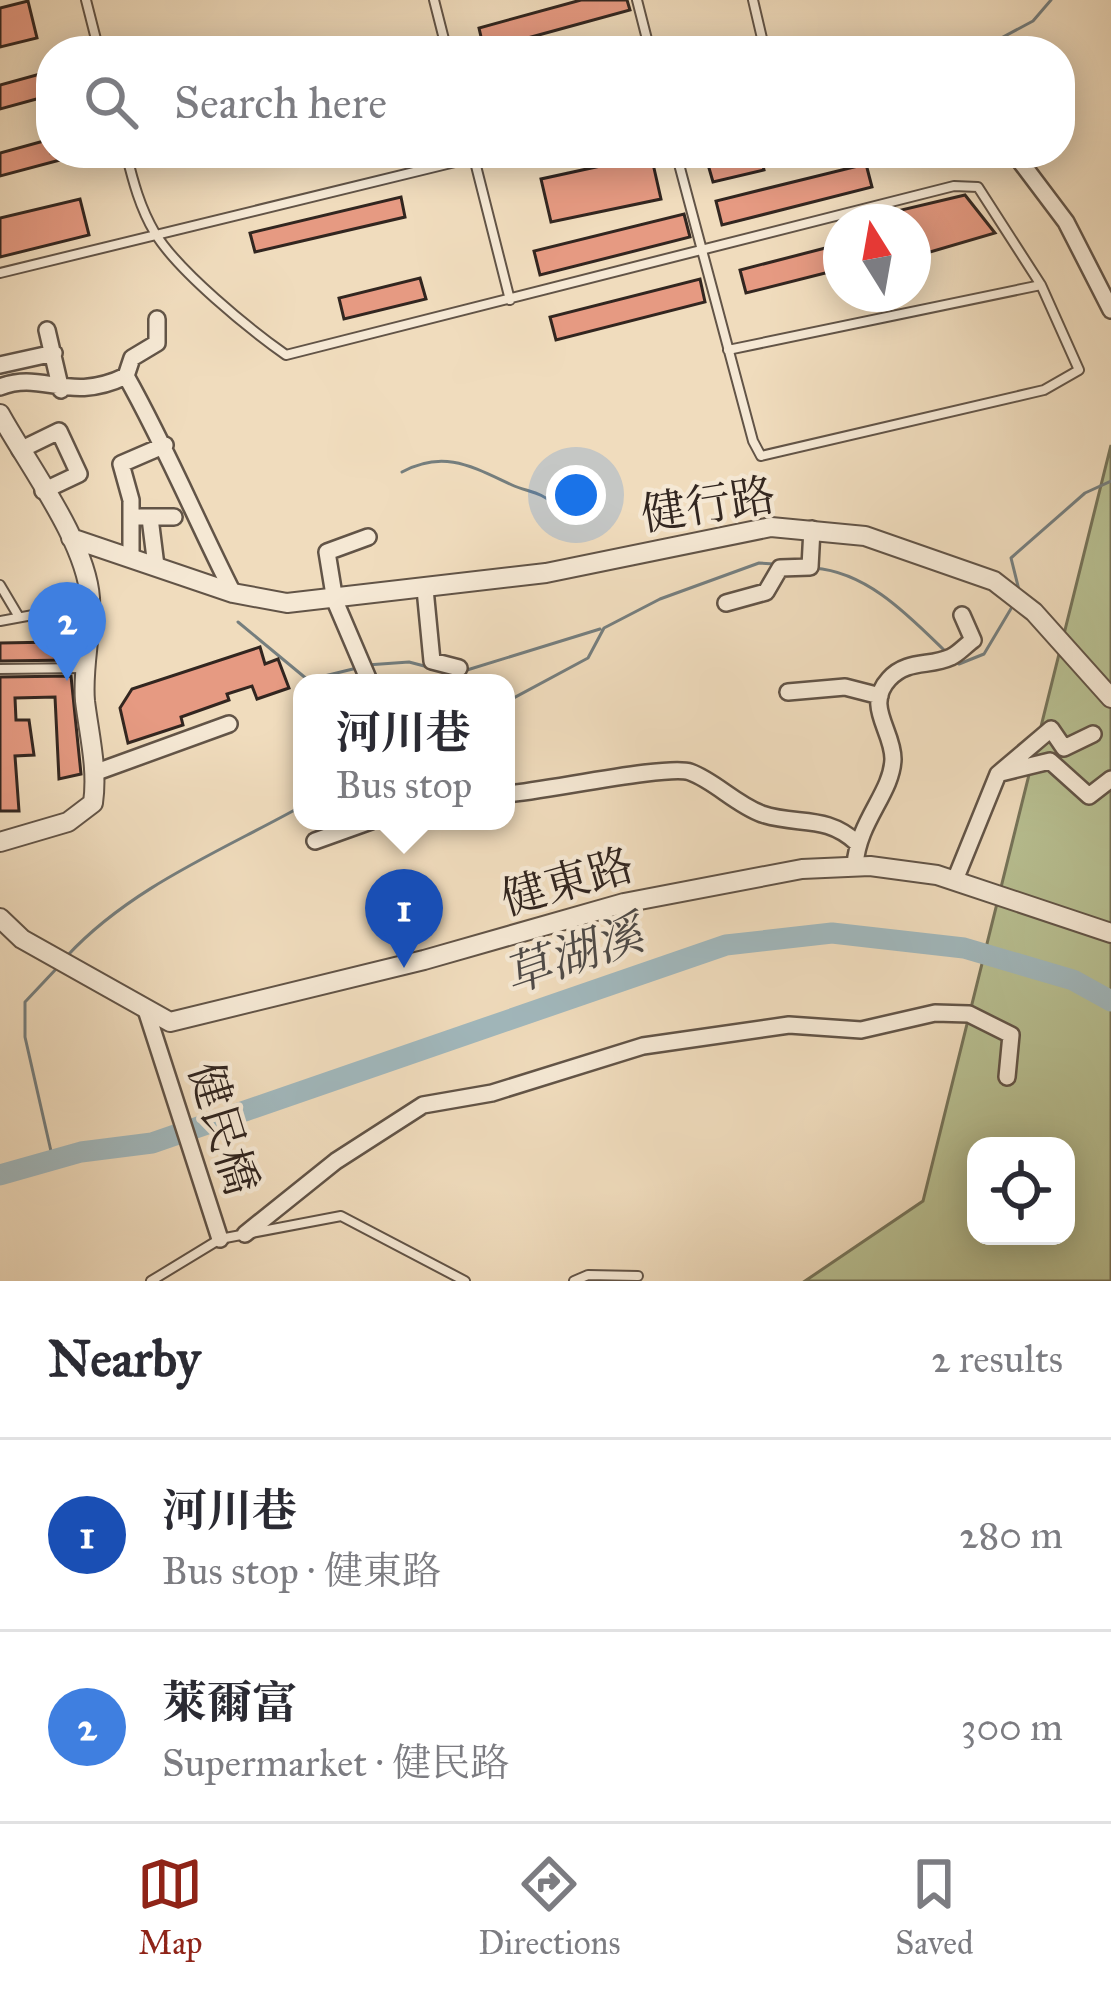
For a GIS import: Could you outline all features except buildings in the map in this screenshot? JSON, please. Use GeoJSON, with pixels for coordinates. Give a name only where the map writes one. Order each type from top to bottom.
{"type":"FeatureCollection","features":[{"type":"Feature","properties":{"kind":"street"},"geometry":{"type":"LineString","coordinates":[[1025,168],[1066,222],[1111,310]]}},
{"type":"Feature","properties":{"kind":"street"},"geometry":{"type":"LineString","coordinates":[[0,387],[34,382],[61,391],[108,385],[126,376],[132,358],[158,343],[157,319]]}},
{"type":"Feature","properties":{"kind":"street"},"geometry":{"type":"LineString","coordinates":[[47,331],[61,391]]}},
{"type":"Feature","properties":{"kind":"street"},"geometry":{"type":"LineString","coordinates":[[0,365],[54,353]]}},
{"type":"Feature","properties":{"kind":"street"},"geometry":{"type":"LineString","coordinates":[[126,376],[165,445],[233,593]]}},
{"type":"Feature","properties":{"kind":"street"},"geometry":{"type":"LineString","coordinates":[[0,414],[11,442],[71,538],[90,605],[86,668],[94,772],[93,803],[85,813],[2,842]]}},
{"type":"Feature","properties":{"kind":"street"},"geometry":{"type":"LineString","coordinates":[[11,442],[59,431],[79,474],[43,491]]}},
{"type":"Feature","properties":{"kind":"street"},"geometry":{"type":"LineString","coordinates":[[130,557],[131,517],[122,464],[165,445]]}},
{"type":"Feature","properties":{"kind":"street"},"geometry":{"type":"LineString","coordinates":[[131,517],[174,518]]}},
{"type":"Feature","properties":{"kind":"street"},"geometry":{"type":"LineString","coordinates":[[149,518],[156,566]]}},
{"type":"Feature","properties":{"kind":"street"},"geometry":{"type":"LineString","coordinates":[[726,603],[766,592],[780,568],[810,567],[812,529]]}},
{"type":"Feature","properties":{"kind":"street","name":"健行路"},"geometry":{"type":"LineString","coordinates":[[71,538],[233,593],[287,603],[335,602],[546,573],[746,531],[812,529],[871,537],[994,581],[1034,612],[1063,651],[1111,698]]}},
{"type":"Feature","properties":{"kind":"street"},"geometry":{"type":"LineString","coordinates":[[366,672],[335,602],[327,553],[368,537]]}},
{"type":"Feature","properties":{"kind":"street"},"geometry":{"type":"LineString","coordinates":[[425,589],[432,661],[459,668]]}},
{"type":"Feature","properties":{"kind":"street"},"geometry":{"type":"LineString","coordinates":[[855,865],[856,843],[893,762],[878,708],[880,696],[900,668],[949,659],[973,640],[962,615]]}},
{"type":"Feature","properties":{"kind":"street"},"geometry":{"type":"LineString","coordinates":[[788,692],[844,687],[880,696]]}},
{"type":"Feature","properties":{"kind":"street"},"geometry":{"type":"LineString","coordinates":[[94,772],[229,724]]}},
{"type":"Feature","properties":{"kind":"street"},"geometry":{"type":"LineString","coordinates":[[955,880],[998,774],[1051,728],[1064,748],[1093,734]]}},
{"type":"Feature","properties":{"kind":"street"},"geometry":{"type":"LineString","coordinates":[[998,774],[1050,761],[1089,796],[1111,779]]}},
{"type":"Feature","properties":{"kind":"street"},"geometry":{"type":"LineString","coordinates":[[515,793],[664,770],[690,772],[766,815],[823,820],[856,843]]}},
{"type":"Feature","properties":{"kind":"street"},"geometry":{"type":"LineString","coordinates":[[315,841],[345,830]]}},
{"type":"Feature","properties":{"kind":"street","name":"健東路"},"geometry":{"type":"LineString","coordinates":[[0,919],[22,939],[170,1022],[624,903],[740,878],[855,865],[955,880],[1111,932]]}},
{"type":"Feature","properties":{"kind":"street","name":"健民橋"},"geometry":{"type":"LineString","coordinates":[[147,1013],[160,1039],[220,1239]]}},
{"type":"Feature","properties":{"kind":"street"},"geometry":{"type":"LineString","coordinates":[[245,1234],[336,1161],[423,1106],[492,1093],[643,1046],[789,1025],[861,1030],[935,1013],[969,1014],[1011,1035],[1007,1078]]}},
{"type":"Feature","properties":{"kind":"lane"},"geometry":{"type":"LineString","coordinates":[[86,0],[96,36]]}},
{"type":"Feature","properties":{"kind":"lane"},"geometry":{"type":"LineString","coordinates":[[434,0],[443,36]]}},
{"type":"Feature","properties":{"kind":"lane"},"geometry":{"type":"LineString","coordinates":[[637,0],[646,36]]}},
{"type":"Feature","properties":{"kind":"lane"},"geometry":{"type":"LineString","coordinates":[[753,0],[761,36]]}},
{"type":"Feature","properties":{"kind":"lane"},"geometry":{"type":"LineString","coordinates":[[129,168],[156,236],[250,329],[286,355],[702,254],[954,186],[977,187],[1041,285],[1079,370],[1044,390],[761,455],[728,350],[702,254],[680,168]]}},
{"type":"Feature","properties":{"kind":"lane"},"geometry":{"type":"LineString","coordinates":[[0,273],[422,168]]}},
{"type":"Feature","properties":{"kind":"lane"},"geometry":{"type":"LineString","coordinates":[[476,168],[510,300]]}},
{"type":"Feature","properties":{"kind":"lane"},"geometry":{"type":"LineString","coordinates":[[728,350],[1041,285]]}},
{"type":"Feature","properties":{"kind":"lane"},"geometry":{"type":"LineString","coordinates":[[0,585],[19,617]]}},
{"type":"Feature","properties":{"kind":"lane"},"geometry":{"type":"LineString","coordinates":[[0,621],[90,605]]}},
{"type":"Feature","properties":{"kind":"lane"},"geometry":{"type":"LineString","coordinates":[[0,669],[86,668]]}},
{"type":"Feature","properties":{"kind":"lane"},"geometry":{"type":"LineString","coordinates":[[151,1281],[220,1239],[341,1216],[465,1281]]}},
{"type":"Feature","properties":{"kind":"lane"},"geometry":{"type":"LineString","coordinates":[[574,1281],[588,1275],[638,1276]]}},
{"type":"Feature","properties":{"kind":"green space"},"geometry":{"type":"Polygon","coordinates":[[[1111,445],[1111,1281],[805,1281],[923,1201],[1111,445]]]}},
{"type":"Feature","properties":{"kind":"waterway"},"geometry":{"type":"LineString","coordinates":[[1005,36],[1033,21],[1051,0]]}},
{"type":"Feature","properties":{"kind":"waterway"},"geometry":{"type":"LineString","coordinates":[[402,472],[431,462],[458,463],[555,505]]}},
{"type":"Feature","properties":{"kind":"waterway"},"geometry":{"type":"LineString","coordinates":[[1020,594],[1011,558],[1085,493],[1111,481]]}},
{"type":"Feature","properties":{"kind":"waterway"},"geometry":{"type":"LineString","coordinates":[[515,697],[588,658],[604,628],[660,599],[759,563],[774,564]]}},
{"type":"Feature","properties":{"kind":"waterway"},"geometry":{"type":"LineString","coordinates":[[814,568],[869,586],[944,650]]}},
{"type":"Feature","properties":{"kind":"waterway"},"geometry":{"type":"LineString","coordinates":[[955,661],[959,664],[984,654],[1012,607]]}},
{"type":"Feature","properties":{"kind":"waterway"},"geometry":{"type":"LineString","coordinates":[[238,622],[301,674]]}},
{"type":"Feature","properties":{"kind":"waterway"},"geometry":{"type":"LineString","coordinates":[[467,670],[600,629]]}},
{"type":"Feature","properties":{"kind":"waterway"},"geometry":{"type":"LineString","coordinates":[[367,665],[409,662],[428,667]]}},
{"type":"Feature","properties":{"kind":"waterway"},"geometry":{"type":"LineString","coordinates":[[332,674],[357,668]]}},
{"type":"Feature","properties":{"kind":"waterway"},"geometry":{"type":"LineString","coordinates":[[67,956],[148,890],[293,811]]}},
{"type":"Feature","properties":{"kind":"waterway","name":"草湖溪"},"geometry":{"type":"LineString","coordinates":[[0,1175],[81,1152],[152,1143],[726,945],[832,933],[964,948],[1073,980],[1111,1001]]}},
{"type":"Feature","properties":{"kind":"waterway"},"geometry":{"type":"LineString","coordinates":[[53,1160],[25,1037],[25,1002],[57,968]]}},
{"type":"Feature","properties":{"kind":"place","name":"萊爾富"},"geometry":{"type":"Point","coordinates":[67,681]}},
{"type":"Feature","properties":{"kind":"place","name":"河川巷"},"geometry":{"type":"Point","coordinates":[404,968]}}]}
